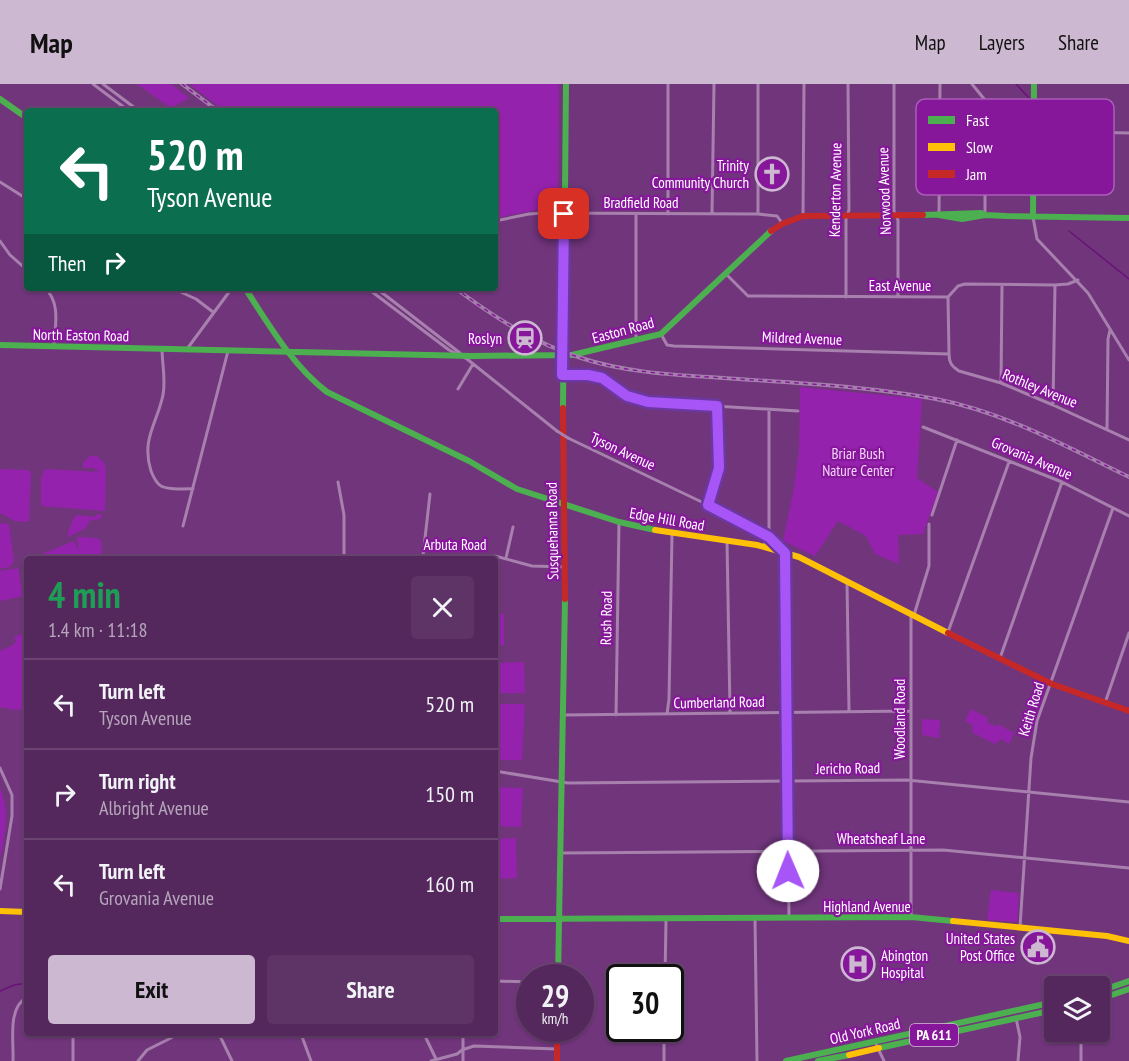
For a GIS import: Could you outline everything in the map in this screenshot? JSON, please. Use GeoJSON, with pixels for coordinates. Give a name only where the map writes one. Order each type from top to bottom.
{"type":"FeatureCollection","features":[{"type":"Feature","properties":{"kind":"main road","name":"Susquehanna Road"},"geometry":{"type":"LineString","coordinates":[[558,964],[565,567],[562,375],[566,84]]}},
{"type":"Feature","properties":{"kind":"main road"},"geometry":{"type":"LineString","coordinates":[[0,99],[24,116]]}},
{"type":"Feature","properties":{"kind":"main road"},"geometry":{"type":"LineString","coordinates":[[1033,195],[1033,216]]}},
{"type":"Feature","properties":{"kind":"main road","name":"Easton Road"},"geometry":{"type":"LineString","coordinates":[[162,348],[563,356],[661,334],[767,234],[782,224],[803,216],[848,214],[939,215],[943,218],[982,218],[985,215],[1129,218]]}},
{"type":"Feature","properties":{"kind":"main road","name":"Edge Hill Road"},"geometry":{"type":"LineString","coordinates":[[246,291],[286,351],[314,382],[327,392],[469,461],[505,484],[619,522],[672,534],[763,546],[799,557],[1052,684],[1129,711]]}},
{"type":"Feature","properties":{"kind":"main road","name":"North Easton Road"},"geometry":{"type":"LineString","coordinates":[[0,345],[162,348]]}},
{"type":"Feature","properties":{"kind":"main road"},"geometry":{"type":"LineString","coordinates":[[0,911],[24,912]]}},
{"type":"Feature","properties":{"kind":"main road","name":"Highland Avenue"},"geometry":{"type":"LineString","coordinates":[[498,919],[911,917],[1107,936],[1129,941]]}},
{"type":"Feature","properties":{"kind":"main road"},"geometry":{"type":"LineString","coordinates":[[1110,988],[1129,981]]}},
{"type":"Feature","properties":{"kind":"main road"},"geometry":{"type":"LineString","coordinates":[[1110,996],[1129,989]]}},
{"type":"Feature","properties":{"kind":"main road","name":"Old York Road"},"geometry":{"type":"LineString","coordinates":[[786,1061],[1044,1004]]}},
{"type":"Feature","properties":{"kind":"main road","name":"Old York Road"},"geometry":{"type":"LineString","coordinates":[[818,1061],[1044,1012]]}},
{"type":"Feature","properties":{"kind":"main road"},"geometry":{"type":"LineString","coordinates":[[557,1042],[557,1061]]}},
{"type":"Feature","properties":{"kind":"street"},"geometry":{"type":"LineString","coordinates":[[93,84],[125,108]]}},
{"type":"Feature","properties":{"kind":"street"},"geometry":{"type":"LineString","coordinates":[[103,84],[135,108]]}},
{"type":"Feature","properties":{"kind":"street"},"geometry":{"type":"LineString","coordinates":[[668,84],[668,214]]}},
{"type":"Feature","properties":{"kind":"street"},"geometry":{"type":"LineString","coordinates":[[712,214],[714,84]]}},
{"type":"Feature","properties":{"kind":"street"},"geometry":{"type":"LineString","coordinates":[[758,84],[758,214]]}},
{"type":"Feature","properties":{"kind":"street"},"geometry":{"type":"LineString","coordinates":[[803,216],[804,84]]}},
{"type":"Feature","properties":{"kind":"street","name":"Kenderton Avenue"},"geometry":{"type":"LineString","coordinates":[[846,297],[848,84]]}},
{"type":"Feature","properties":{"kind":"street","name":"Norwood Avenue"},"geometry":{"type":"LineString","coordinates":[[894,84],[894,191],[898,220],[898,296]]}},
{"type":"Feature","properties":{"kind":"street"},"geometry":{"type":"LineString","coordinates":[[940,84],[940,99]]}},
{"type":"Feature","properties":{"kind":"street"},"geometry":{"type":"LineString","coordinates":[[972,84],[984,99]]}},
{"type":"Feature","properties":{"kind":"street"},"geometry":{"type":"LineString","coordinates":[[1114,133],[1129,133]]}},
{"type":"Feature","properties":{"kind":"street"},"geometry":{"type":"LineString","coordinates":[[0,183],[24,197]]}},
{"type":"Feature","properties":{"kind":"street"},"geometry":{"type":"LineString","coordinates":[[939,195],[939,215]]}},
{"type":"Feature","properties":{"kind":"street"},"geometry":{"type":"LineString","coordinates":[[985,195],[985,215]]}},
{"type":"Feature","properties":{"kind":"street","name":"Bradfield Road"},"geometry":{"type":"LineString","coordinates":[[498,219],[528,214],[758,214],[777,216],[782,224]]}},
{"type":"Feature","properties":{"kind":"street"},"geometry":{"type":"LineString","coordinates":[[636,215],[636,340]]}},
{"type":"Feature","properties":{"kind":"street"},"geometry":{"type":"LineString","coordinates":[[1033,216],[1036,239],[1078,280],[1088,293],[1129,360]]}},
{"type":"Feature","properties":{"kind":"street"},"geometry":{"type":"LineString","coordinates":[[0,241],[24,267]]}},
{"type":"Feature","properties":{"kind":"street","name":"East Avenue"},"geometry":{"type":"LineString","coordinates":[[726,274],[748,296],[948,297],[961,285],[1055,285],[1078,280]]}},
{"type":"Feature","properties":{"kind":"street"},"geometry":{"type":"LineString","coordinates":[[1001,384],[1002,285]]}},
{"type":"Feature","properties":{"kind":"street"},"geometry":{"type":"LineString","coordinates":[[1053,405],[1055,285]]}},
{"type":"Feature","properties":{"kind":"street"},"geometry":{"type":"LineString","coordinates":[[47,291],[53,298],[56,310],[54,346]]}},
{"type":"Feature","properties":{"kind":"street"},"geometry":{"type":"LineString","coordinates":[[179,291],[196,299],[213,312]]}},
{"type":"Feature","properties":{"kind":"street"},"geometry":{"type":"LineString","coordinates":[[187,349],[230,291]]}},
{"type":"Feature","properties":{"kind":"street","name":"Tyson Avenue"},"geometry":{"type":"LineString","coordinates":[[371,291],[449,350],[461,355],[568,438],[769,537],[785,553]]}},
{"type":"Feature","properties":{"kind":"street","name":"Tyson Avenue"},"geometry":{"type":"LineString","coordinates":[[380,291],[459,351],[461,355]]}},
{"type":"Feature","properties":{"kind":"street"},"geometry":{"type":"LineString","coordinates":[[948,297],[949,354]]}},
{"type":"Feature","properties":{"kind":"street"},"geometry":{"type":"LineString","coordinates":[[1107,430],[1110,329]]}},
{"type":"Feature","properties":{"kind":"street","name":"Mildred Avenue"},"geometry":{"type":"LineString","coordinates":[[661,334],[667,345],[674,346],[949,354]]}},
{"type":"Feature","properties":{"kind":"street"},"geometry":{"type":"LineString","coordinates":[[162,348],[164,390],[148,436],[149,464],[160,485],[167,488],[193,489]]}},
{"type":"Feature","properties":{"kind":"street"},"geometry":{"type":"LineString","coordinates":[[183,526],[228,351]]}},
{"type":"Feature","properties":{"kind":"street","name":"Rothley Avenue"},"geometry":{"type":"LineString","coordinates":[[949,354],[950,362],[959,371],[1001,384],[1053,405],[1129,440]]}},
{"type":"Feature","properties":{"kind":"street"},"geometry":{"type":"LineString","coordinates":[[458,389],[473,364]]}},
{"type":"Feature","properties":{"kind":"street"},"geometry":{"type":"LineString","coordinates":[[562,375],[588,375],[602,378],[627,396],[648,402],[798,411]]}},
{"type":"Feature","properties":{"kind":"street"},"geometry":{"type":"LineString","coordinates":[[708,505],[719,468],[717,406]]}},
{"type":"Feature","properties":{"kind":"street"},"geometry":{"type":"LineString","coordinates":[[763,546],[769,537],[770,410]]}},
{"type":"Feature","properties":{"kind":"street","name":"Grovania Avenue"},"geometry":{"type":"LineString","coordinates":[[923,427],[1062,482],[1129,516]]}},
{"type":"Feature","properties":{"kind":"street"},"geometry":{"type":"LineString","coordinates":[[932,515],[957,440]]}},
{"type":"Feature","properties":{"kind":"street"},"geometry":{"type":"LineString","coordinates":[[948,632],[1010,461]]}},
{"type":"Feature","properties":{"kind":"street","name":"Arbuta Road"},"geometry":{"type":"LineString","coordinates":[[338,482],[344,514],[344,556],[495,556]]}},
{"type":"Feature","properties":{"kind":"street"},"geometry":{"type":"LineString","coordinates":[[1000,658],[1062,482]]}},
{"type":"Feature","properties":{"kind":"street"},"geometry":{"type":"LineString","coordinates":[[423,556],[430,494]]}},
{"type":"Feature","properties":{"kind":"street","name":"Keith Road"},"geometry":{"type":"LineString","coordinates":[[1020,927],[1033,743],[1037,721],[1113,508]]}},
{"type":"Feature","properties":{"kind":"street","name":"Rush Road"},"geometry":{"type":"LineString","coordinates":[[616,715],[619,522]]}},
{"type":"Feature","properties":{"kind":"street","name":"Woodland Road"},"geometry":{"type":"LineString","coordinates":[[911,917],[911,617],[914,615],[929,566],[929,524]]}},
{"type":"Feature","properties":{"kind":"street"},"geometry":{"type":"LineString","coordinates":[[506,558],[513,527]]}},
{"type":"Feature","properties":{"kind":"street"},"geometry":{"type":"LineString","coordinates":[[667,714],[672,534]]}},
{"type":"Feature","properties":{"kind":"street"},"geometry":{"type":"LineString","coordinates":[[728,541],[730,712]]}},
{"type":"Feature","properties":{"kind":"street"},"geometry":{"type":"LineString","coordinates":[[785,553],[789,918]]}},
{"type":"Feature","properties":{"kind":"street","name":"Arbuta Road"},"geometry":{"type":"LineString","coordinates":[[498,557],[532,566],[565,567]]}},
{"type":"Feature","properties":{"kind":"street"},"geometry":{"type":"LineString","coordinates":[[847,582],[849,711]]}},
{"type":"Feature","properties":{"kind":"street"},"geometry":{"type":"LineString","coordinates":[[1105,703],[1129,633]]}},
{"type":"Feature","properties":{"kind":"street","name":"Cumberland Road"},"geometry":{"type":"LineString","coordinates":[[563,716],[910,711]]}},
{"type":"Feature","properties":{"kind":"street"},"geometry":{"type":"LineString","coordinates":[[0,768],[12,795],[12,816],[0,889]]}},
{"type":"Feature","properties":{"kind":"street","name":"Jericho Road"},"geometry":{"type":"LineString","coordinates":[[498,771],[562,782],[911,780],[1129,802]]}},
{"type":"Feature","properties":{"kind":"street","name":"Wheatsheaf Lane"},"geometry":{"type":"LineString","coordinates":[[561,853],[911,849],[1129,868]]}},
{"type":"Feature","properties":{"kind":"street"},"geometry":{"type":"LineString","coordinates":[[755,918],[758,1061]]}},
{"type":"Feature","properties":{"kind":"street"},"geometry":{"type":"LineString","coordinates":[[665,964],[666,919]]}},
{"type":"Feature","properties":{"kind":"street"},"geometry":{"type":"LineString","coordinates":[[498,981],[516,982]]}},
{"type":"Feature","properties":{"kind":"street"},"geometry":{"type":"LineString","coordinates":[[13,1061],[15,1010],[24,998]]}},
{"type":"Feature","properties":{"kind":"street"},"geometry":{"type":"LineString","coordinates":[[1015,1011],[1020,1037],[1018,1061]]}},
{"type":"Feature","properties":{"kind":"street"},"geometry":{"type":"LineString","coordinates":[[73,1061],[74,1036]]}},
{"type":"Feature","properties":{"kind":"street"},"geometry":{"type":"LineString","coordinates":[[138,1061],[147,1050],[175,1036]]}},
{"type":"Feature","properties":{"kind":"street"},"geometry":{"type":"LineString","coordinates":[[220,1036],[232,1061]]}},
{"type":"Feature","properties":{"kind":"street"},"geometry":{"type":"LineString","coordinates":[[301,1036],[312,1061]]}},
{"type":"Feature","properties":{"kind":"street"},"geometry":{"type":"LineString","coordinates":[[425,1036],[436,1059]]}},
{"type":"Feature","properties":{"kind":"street"},"geometry":{"type":"LineString","coordinates":[[463,1036],[463,1061]]}},
{"type":"Feature","properties":{"kind":"street"},"geometry":{"type":"LineString","coordinates":[[664,1042],[664,1061]]}},
{"type":"Feature","properties":{"kind":"street"},"geometry":{"type":"LineString","coordinates":[[874,1042],[884,1061]]}},
{"type":"Feature","properties":{"kind":"street"},"geometry":{"type":"LineString","coordinates":[[1081,1042],[1081,1061]]}},
{"type":"Feature","properties":{"kind":"street"},"geometry":{"type":"LineString","coordinates":[[431,1061],[474,1047],[557,1049]]}},
{"type":"Feature","properties":{"kind":"green space"},"geometry":{"type":"Polygon","coordinates":[[[137,84],[171,84],[189,98],[171,108],[137,84]]]}},
{"type":"Feature","properties":{"kind":"green space"},"geometry":{"type":"Polygon","coordinates":[[[189,84],[559,84],[558,206],[498,217],[498,108],[221,108],[189,84]]]}},
{"type":"Feature","properties":{"kind":"green space","name":"Briar Bush Nature Center"},"geometry":{"type":"Polygon","coordinates":[[[800,387],[922,399],[917,478],[938,492],[923,534],[898,535],[899,564],[875,554],[866,536],[838,521],[815,556],[783,541],[799,451],[800,387]]]}},
{"type":"Feature","properties":{"kind":"green space"},"geometry":{"type":"Polygon","coordinates":[[[90,456],[97,456],[105,464],[105,511],[41,506],[41,478],[45,469],[100,472],[94,468],[83,468],[83,463],[90,456]]]}},
{"type":"Feature","properties":{"kind":"green space"},"geometry":{"type":"Polygon","coordinates":[[[0,469],[29,470],[31,473],[29,522],[15,521],[0,513],[0,469]]]}},
{"type":"Feature","properties":{"kind":"green space"},"geometry":{"type":"Polygon","coordinates":[[[79,515],[93,517],[103,515],[100,519],[89,521],[86,528],[68,537],[74,517],[79,515]]]}},
{"type":"Feature","properties":{"kind":"green space"},"geometry":{"type":"Polygon","coordinates":[[[0,523],[9,524],[14,561],[10,567],[0,569],[0,523]]]}},
{"type":"Feature","properties":{"kind":"green space"},"geometry":{"type":"Polygon","coordinates":[[[77,537],[97,538],[101,541],[102,556],[82,556],[80,554],[80,556],[37,556],[74,541],[79,552],[77,537]]]}},
{"type":"Feature","properties":{"kind":"green space"},"geometry":{"type":"Polygon","coordinates":[[[18,568],[23,596],[0,601],[0,571],[18,568]]]}},
{"type":"Feature","properties":{"kind":"green space"},"geometry":{"type":"Polygon","coordinates":[[[498,614],[504,614],[504,645],[498,645],[498,614]]]}},
{"type":"Feature","properties":{"kind":"green space"},"geometry":{"type":"Polygon","coordinates":[[[24,633],[24,709],[16,710],[0,707],[0,651],[13,645],[16,641],[14,637],[24,633]]]}},
{"type":"Feature","properties":{"kind":"green space"},"geometry":{"type":"Polygon","coordinates":[[[524,662],[525,693],[498,693],[498,663],[524,662]]]}},
{"type":"Feature","properties":{"kind":"green space"},"geometry":{"type":"Polygon","coordinates":[[[498,704],[525,704],[522,760],[498,760],[498,704]]]}},
{"type":"Feature","properties":{"kind":"green space"},"geometry":{"type":"Polygon","coordinates":[[[971,709],[988,718],[987,722],[996,727],[998,724],[1014,733],[1009,744],[1001,739],[995,744],[973,733],[973,725],[965,721],[971,709]]]}},
{"type":"Feature","properties":{"kind":"green space"},"geometry":{"type":"Polygon","coordinates":[[[922,719],[940,720],[939,738],[922,735],[922,719]]]}},
{"type":"Feature","properties":{"kind":"green space"},"geometry":{"type":"Polygon","coordinates":[[[498,787],[523,788],[521,827],[498,826],[498,787]]]}},
{"type":"Feature","properties":{"kind":"green space"},"geometry":{"type":"Polygon","coordinates":[[[0,788],[6,814],[0,858],[0,788]]]}},
{"type":"Feature","properties":{"kind":"green space"},"geometry":{"type":"Polygon","coordinates":[[[516,838],[517,878],[498,879],[498,839],[516,838]]]}},
{"type":"Feature","properties":{"kind":"green space"},"geometry":{"type":"Polygon","coordinates":[[[991,890],[1019,893],[1017,922],[987,920],[991,890]]]}},
{"type":"Feature","properties":{"kind":"waterway"},"geometry":{"type":"LineString","coordinates":[[1016,84],[1031,99]]}},
{"type":"Feature","properties":{"kind":"waterway"},"geometry":{"type":"LineString","coordinates":[[1069,231],[1129,279]]}},
{"type":"Feature","properties":{"kind":"waterway"},"geometry":{"type":"LineString","coordinates":[[0,991],[24,983]]}},
{"type":"Feature","properties":{"kind":"railway"},"geometry":{"type":"LineString","coordinates":[[182,84],[214,108]]}},
{"type":"Feature","properties":{"kind":"railway"},"geometry":{"type":"LineString","coordinates":[[459,291],[531,337],[564,352],[598,363],[688,376],[804,383],[936,399],[1011,421],[1129,477]]}},
{"type":"Feature","properties":{"kind":"traffic: fast"},"geometry":{"type":"LineString","coordinates":[[563,408],[566,84]]}},
{"type":"Feature","properties":{"kind":"traffic: fast"},"geometry":{"type":"LineString","coordinates":[[1034,84],[1034,99]]}},
{"type":"Feature","properties":{"kind":"traffic: fast"},"geometry":{"type":"LineString","coordinates":[[0,99],[24,116]]}},
{"type":"Feature","properties":{"kind":"traffic: fast"},"geometry":{"type":"LineString","coordinates":[[1033,195],[1033,216]]}},
{"type":"Feature","properties":{"kind":"traffic: fast"},"geometry":{"type":"LineString","coordinates":[[923,215],[981,213],[1006,216],[1129,218]]}},
{"type":"Feature","properties":{"kind":"traffic: fast"},"geometry":{"type":"LineString","coordinates":[[939,215],[962,219],[985,215]]}},
{"type":"Feature","properties":{"kind":"traffic: fast"},"geometry":{"type":"LineString","coordinates":[[0,345],[472,356],[572,355],[661,334],[771,231]]}},
{"type":"Feature","properties":{"kind":"traffic: fast"},"geometry":{"type":"LineString","coordinates":[[247,291],[292,357],[327,392],[469,461],[517,489],[619,522],[655,530]]}},
{"type":"Feature","properties":{"kind":"traffic: fast"},"geometry":{"type":"LineString","coordinates":[[558,964],[565,599]]}},
{"type":"Feature","properties":{"kind":"traffic: fast"},"geometry":{"type":"LineString","coordinates":[[498,919],[911,917],[953,921]]}},
{"type":"Feature","properties":{"kind":"traffic: fast"},"geometry":{"type":"LineString","coordinates":[[1110,988],[1129,981]]}},
{"type":"Feature","properties":{"kind":"traffic: fast"},"geometry":{"type":"LineString","coordinates":[[1110,996],[1129,989]]}},
{"type":"Feature","properties":{"kind":"traffic: fast"},"geometry":{"type":"LineString","coordinates":[[786,1061],[1044,1004]]}},
{"type":"Feature","properties":{"kind":"traffic: fast"},"geometry":{"type":"LineString","coordinates":[[879,1048],[1044,1012]]}},
{"type":"Feature","properties":{"kind":"traffic: fast"},"geometry":{"type":"LineString","coordinates":[[818,1061],[849,1055]]}},
{"type":"Feature","properties":{"kind":"traffic: slow"},"geometry":{"type":"LineString","coordinates":[[655,530],[757,545],[799,557],[948,633]]}},
{"type":"Feature","properties":{"kind":"traffic: slow"},"geometry":{"type":"LineString","coordinates":[[0,911],[24,912]]}},
{"type":"Feature","properties":{"kind":"traffic: slow"},"geometry":{"type":"LineString","coordinates":[[953,921],[1107,936],[1129,941]]}},
{"type":"Feature","properties":{"kind":"traffic: slow"},"geometry":{"type":"LineString","coordinates":[[849,1055],[879,1048]]}},
{"type":"Feature","properties":{"kind":"traffic: jam"},"geometry":{"type":"LineString","coordinates":[[771,231],[803,216],[923,215]]}},
{"type":"Feature","properties":{"kind":"traffic: jam"},"geometry":{"type":"LineString","coordinates":[[563,408],[565,599]]}},
{"type":"Feature","properties":{"kind":"traffic: jam"},"geometry":{"type":"LineString","coordinates":[[948,633],[1052,684],[1129,711]]}},
{"type":"Feature","properties":{"kind":"traffic: jam"},"geometry":{"type":"LineString","coordinates":[[557,1042],[557,1061]]}},
{"type":"Feature","properties":{"kind":"place","name":"Trinity Community Church"},"geometry":{"type":"Point","coordinates":[772,174]}},
{"type":"Feature","properties":{"kind":"place","name":"Roslyn"},"geometry":{"type":"Point","coordinates":[525,338]}},
{"type":"Feature","properties":{"kind":"place","name":"United States Post Office"},"geometry":{"type":"Point","coordinates":[1038,947]}},
{"type":"Feature","properties":{"kind":"place","name":"Abington Hospital"},"geometry":{"type":"Point","coordinates":[858,964]}},
{"type":"Feature","properties":{"kind":"route"},"geometry":{"type":"LineString","coordinates":[[564,214],[562,375],[588,375],[602,378],[627,396],[648,402],[717,406],[719,468],[708,505],[769,537],[785,553],[788,871]]}}]}
